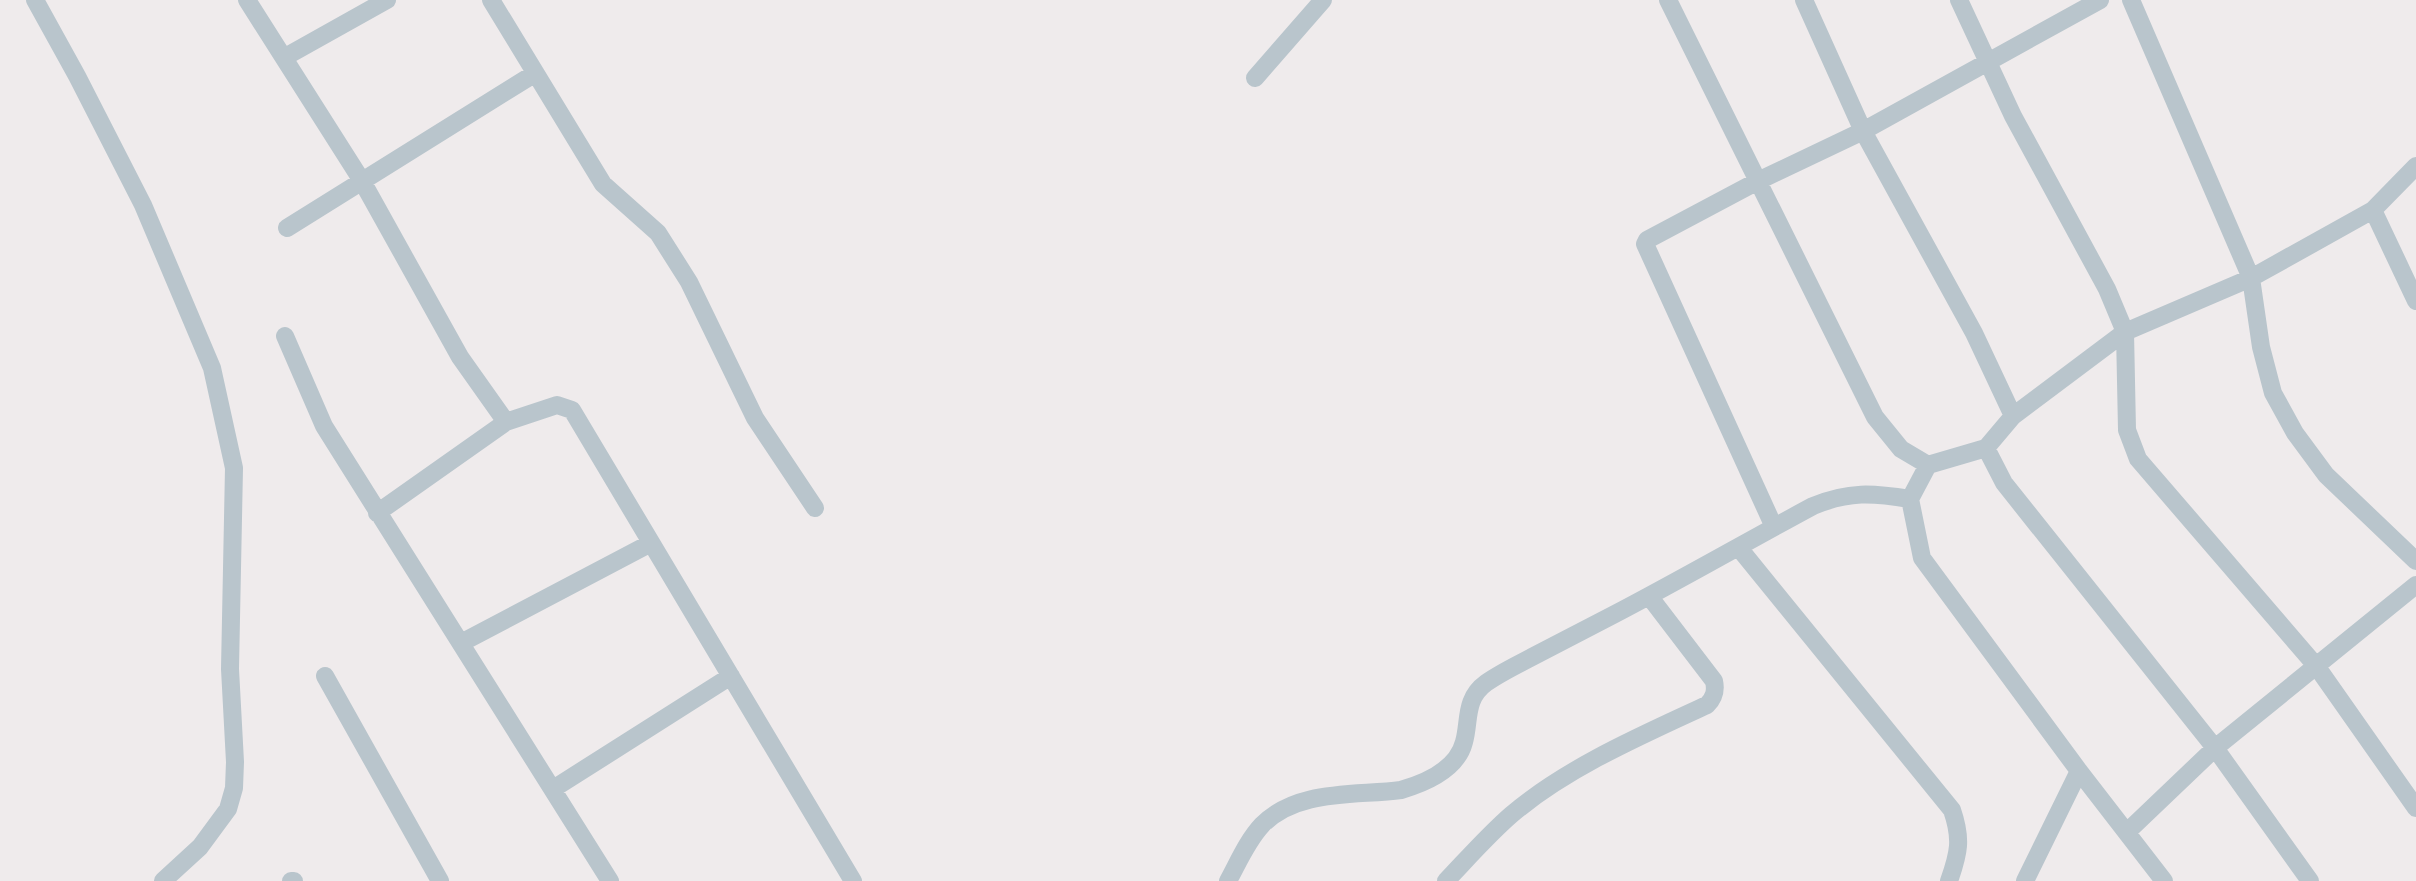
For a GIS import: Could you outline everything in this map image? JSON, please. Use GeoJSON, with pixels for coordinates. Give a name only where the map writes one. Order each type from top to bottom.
{"type":"FeatureCollection","features":[{"type":"Feature","properties":{"kind":"street"},"geometry":{"type":"LineString","coordinates":[[35,0],[77,76],[142,204],[212,368],[234,468],[230,669],[236,762],[234,788],[228,809],[200,847],[163,881]]}},
{"type":"Feature","properties":{"kind":"street"},"geometry":{"type":"LineString","coordinates":[[247,0],[285,56],[362,181],[460,357],[506,422]]}},
{"type":"Feature","properties":{"kind":"street"},"geometry":{"type":"LineString","coordinates":[[285,56],[386,0]]}},
{"type":"Feature","properties":{"kind":"street"},"geometry":{"type":"LineString","coordinates":[[491,0],[534,74],[603,184],[658,233],[689,282],[755,418],[815,508]]}},
{"type":"Feature","properties":{"kind":"street"},"geometry":{"type":"LineString","coordinates":[[1255,78],[1324,0]]}},
{"type":"Feature","properties":{"kind":"street"},"geometry":{"type":"LineString","coordinates":[[1668,0],[1875,417],[1901,449],[1928,465]]}},
{"type":"Feature","properties":{"kind":"street"},"geometry":{"type":"LineString","coordinates":[[1804,0],[1864,132],[1974,333],[2013,416]]}},
{"type":"Feature","properties":{"kind":"street"},"geometry":{"type":"LineString","coordinates":[[1959,0],[2013,116],[2107,289],[2125,332],[2127,430],[2138,459],[2317,667],[2416,808]]}},
{"type":"Feature","properties":{"kind":"street"},"geometry":{"type":"LineString","coordinates":[[1774,527],[1645,244],[1649,238],[1758,181],[1864,132],[2100,0]]}},
{"type":"Feature","properties":{"kind":"street"},"geometry":{"type":"LineString","coordinates":[[2131,0],[2251,278],[2262,347],[2273,393],[2294,433],[2326,474],[2416,561]]}},
{"type":"Feature","properties":{"kind":"street"},"geometry":{"type":"LineString","coordinates":[[287,228],[534,74]]}},
{"type":"Feature","properties":{"kind":"street"},"geometry":{"type":"LineString","coordinates":[[2158,878],[2127,832],[2079,771],[1922,558],[1910,499],[1928,465],[1986,448],[2013,416],[2125,332],[2251,278],[2373,210],[2416,166]]}},
{"type":"Feature","properties":{"kind":"street"},"geometry":{"type":"LineString","coordinates":[[2373,210],[2416,301]]}},
{"type":"Feature","properties":{"kind":"street"},"geometry":{"type":"LineString","coordinates":[[285,336],[324,426],[610,881]]}},
{"type":"Feature","properties":{"kind":"street"},"geometry":{"type":"LineString","coordinates":[[377,513],[506,422],[557,405],[572,410],[853,881]]}},
{"type":"Feature","properties":{"kind":"street"},"geometry":{"type":"LineString","coordinates":[[1986,448],[2004,483],[2215,748],[2310,881]]}},
{"type":"Feature","properties":{"kind":"street"},"geometry":{"type":"LineString","coordinates":[[1228,881],[1253,836],[1273,816],[1286,808],[1314,799],[1401,790],[1415,786],[1439,774],[1450,765],[1462,750],[1469,709],[1485,684],[1739,548],[1813,506],[1846,495],[1878,494],[1910,499]]}},
{"type":"Feature","properties":{"kind":"street"},"geometry":{"type":"LineString","coordinates":[[461,643],[651,543]]}},
{"type":"Feature","properties":{"kind":"street"},"geometry":{"type":"LineString","coordinates":[[1739,548],[1952,810],[1959,845],[1958,856],[1949,881]]}},
{"type":"Feature","properties":{"kind":"street"},"geometry":{"type":"LineString","coordinates":[[2127,832],[2215,748],[2416,586]]}},
{"type":"Feature","properties":{"kind":"street"},"geometry":{"type":"LineString","coordinates":[[1446,881],[1511,816],[1543,791],[1577,770],[1712,700],[1715,688],[1714,680],[1649,596]]}},
{"type":"Feature","properties":{"kind":"street"},"geometry":{"type":"LineString","coordinates":[[325,676],[440,881]]}},
{"type":"Feature","properties":{"kind":"street"},"geometry":{"type":"LineString","coordinates":[[553,789],[731,676]]}},
{"type":"Feature","properties":{"kind":"street"},"geometry":{"type":"LineString","coordinates":[[2025,881],[2079,771]]}}]}
